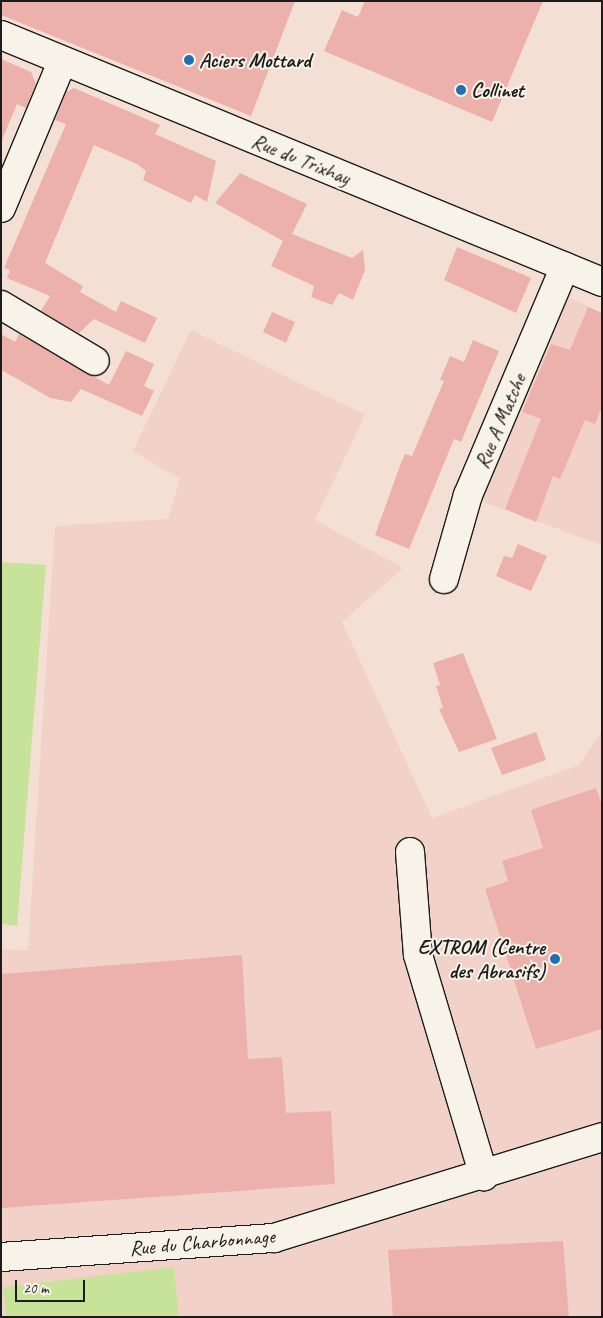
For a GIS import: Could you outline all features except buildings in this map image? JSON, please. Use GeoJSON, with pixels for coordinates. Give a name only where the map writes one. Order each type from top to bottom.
{"type":"FeatureCollection","features":[{"type":"Feature","properties":{"kind":"street","name":"Rue du Trixhay"},"geometry":{"type":"LineString","coordinates":[[1,35],[62,62],[602,282]]}},
{"type":"Feature","properties":{"kind":"street"},"geometry":{"type":"LineString","coordinates":[[1,208],[62,62]]}},
{"type":"Feature","properties":{"kind":"street","name":"Rue A Matche"},"geometry":{"type":"LineString","coordinates":[[444,579],[468,496],[565,267]]}},
{"type":"Feature","properties":{"kind":"street"},"geometry":{"type":"LineString","coordinates":[[1,304],[95,361]]}},
{"type":"Feature","properties":{"kind":"street"},"geometry":{"type":"LineString","coordinates":[[410,852],[418,955],[484,1176]]}},
{"type":"Feature","properties":{"kind":"street","name":"Rue du Charbonnage"},"geometry":{"type":"LineString","coordinates":[[1,1258],[274,1238],[484,1176],[602,1137]]}},
{"type":"Feature","properties":{"kind":"shaded area"},"geometry":{"type":"Polygon","coordinates":[[[568,297],[602,313],[602,545],[481,501],[568,297]]]}},
{"type":"Feature","properties":{"kind":"shaded area"},"geometry":{"type":"Polygon","coordinates":[[[191,330],[365,415],[315,520],[403,568],[342,622],[432,818],[579,765],[602,730],[602,1317],[1,1317],[1,949],[28,950],[55,526],[168,519],[180,479],[133,451],[191,330]]]}},
{"type":"Feature","properties":{"kind":"green space"},"geometry":{"type":"Polygon","coordinates":[[[1,562],[46,565],[17,926],[1,924],[1,562]]]}},
{"type":"Feature","properties":{"kind":"green space"},"geometry":{"type":"Polygon","coordinates":[[[174,1267],[179,1317],[6,1317],[3,1287],[174,1267]]]}},
{"type":"Feature","properties":{"kind":"place","name":"Aciers Mottard"},"geometry":{"type":"Point","coordinates":[189,60]}},
{"type":"Feature","properties":{"kind":"place","name":"Collinet"},"geometry":{"type":"Point","coordinates":[461,90]}},
{"type":"Feature","properties":{"kind":"place","name":"EXTROM (Centre des Abrasifs)"},"geometry":{"type":"Point","coordinates":[555,959]}}]}
